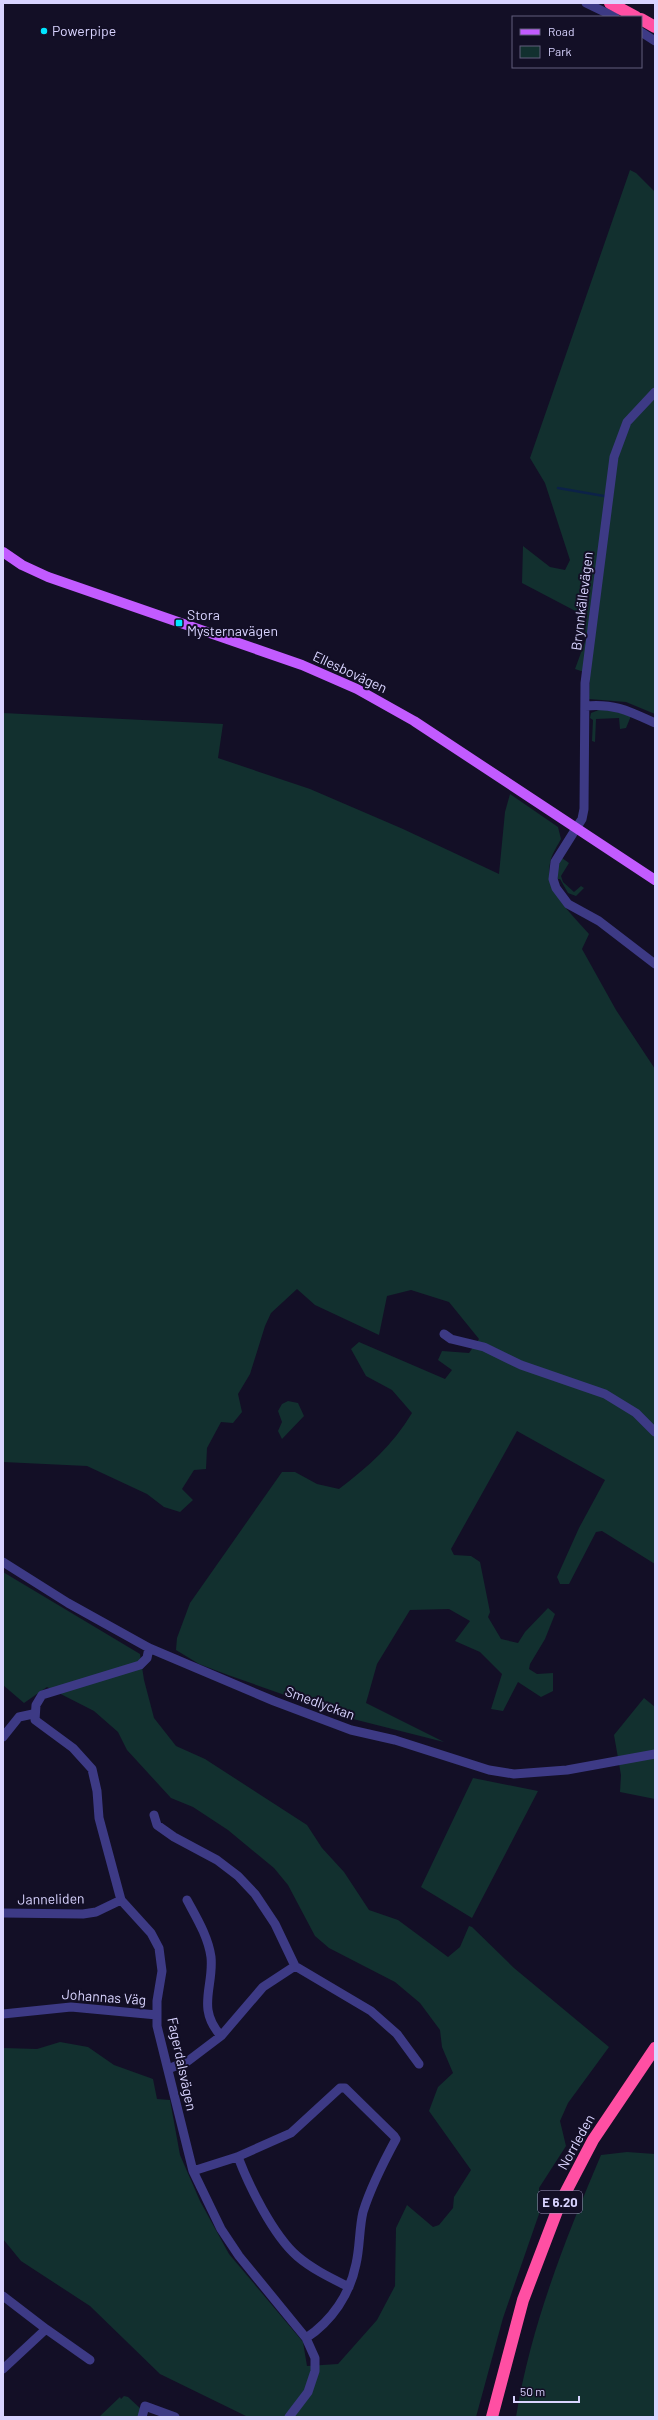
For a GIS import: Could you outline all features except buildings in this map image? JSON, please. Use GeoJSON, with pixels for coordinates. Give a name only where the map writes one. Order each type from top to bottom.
{"type":"FeatureCollection","features":[{"type":"Feature","properties":{"kind":"highway"},"geometry":{"type":"LineString","coordinates":[[610,3],[634,16]]}},
{"type":"Feature","properties":{"kind":"highway"},"geometry":{"type":"LineString","coordinates":[[642,20],[655,27]]}},
{"type":"Feature","properties":{"kind":"highway","name":"Norrleden"},"geometry":{"type":"LineString","coordinates":[[492,2417],[500,2384],[505,2374],[523,2300],[560,2203],[600,2129],[655,2048]]}},
{"type":"Feature","properties":{"kind":"highway","name":"Norrleden"},"geometry":{"type":"LineString","coordinates":[[500,2417],[506,2382],[505,2374]]}},
{"type":"Feature","properties":{"kind":"main road","name":"Ellesbovägen"},"geometry":{"type":"LineString","coordinates":[[3,552],[22,565],[55,579],[302,665],[357,689],[411,719],[576,826],[655,880]]}},
{"type":"Feature","properties":{"kind":"street"},"geometry":{"type":"LineString","coordinates":[[586,3],[613,16]]}},
{"type":"Feature","properties":{"kind":"street"},"geometry":{"type":"LineString","coordinates":[[642,33],[655,41]]}},
{"type":"Feature","properties":{"kind":"street","name":"Brynnkällevägen"},"geometry":{"type":"LineString","coordinates":[[655,392],[627,422],[614,457],[585,683],[584,809],[582,819],[576,826],[555,862],[553,879],[560,896],[568,904],[599,921],[655,964]]}},
{"type":"Feature","properties":{"kind":"street"},"geometry":{"type":"LineString","coordinates":[[585,706],[603,704],[614,706],[655,723]]}},
{"type":"Feature","properties":{"kind":"street"},"geometry":{"type":"LineString","coordinates":[[444,1334],[451,1339],[484,1347],[521,1365],[605,1394],[636,1413],[655,1432]]}},
{"type":"Feature","properties":{"kind":"street","name":"Smedlyckan"},"geometry":{"type":"LineString","coordinates":[[3,1562],[68,1603],[149,1648],[274,1701],[351,1730],[395,1740],[495,1771],[544,1773],[655,1754]]}},
{"type":"Feature","properties":{"kind":"street"},"geometry":{"type":"LineString","coordinates":[[3,1737],[19,1717],[33,1714],[42,1695],[140,1665],[147,1658],[149,1648]]}},
{"type":"Feature","properties":{"kind":"street","name":"Fagerdalsvägen"},"geometry":{"type":"LineString","coordinates":[[33,1714],[34,1720],[41,1727],[73,1748],[92,1769],[97,1791],[99,1818],[121,1900],[151,1933],[159,1948],[162,1971],[157,2026],[193,2172],[221,2229],[239,2256],[306,2338],[315,2358],[315,2372],[308,2392],[289,2417]]}},
{"type":"Feature","properties":{"kind":"street"},"geometry":{"type":"LineString","coordinates":[[154,1815],[157,1825],[217,1860],[238,1876],[255,1894],[275,1924],[294,1966],[371,2011],[397,2034],[418,2064]]}},
{"type":"Feature","properties":{"kind":"street","name":"Janneliden"},"geometry":{"type":"LineString","coordinates":[[3,1913],[84,1914],[96,1912],[121,1900]]}},
{"type":"Feature","properties":{"kind":"street"},"geometry":{"type":"LineString","coordinates":[[187,1900],[201,1926],[209,1949],[211,1971],[206,1997],[208,2011],[221,2036]]}},
{"type":"Feature","properties":{"kind":"street"},"geometry":{"type":"LineString","coordinates":[[168,2069],[188,2061],[221,2036],[263,1987],[294,1966]]}},
{"type":"Feature","properties":{"kind":"street","name":"Johannas Väg"},"geometry":{"type":"LineString","coordinates":[[3,2014],[57,2007],[76,2007],[157,2014]]}},
{"type":"Feature","properties":{"kind":"street"},"geometry":{"type":"LineString","coordinates":[[193,2172],[238,2156],[291,2133],[340,2088],[347,2090],[394,2136],[396,2139],[370,2188],[363,2215],[356,2264],[349,2287],[338,2307],[324,2325],[306,2338]]}},
{"type":"Feature","properties":{"kind":"street"},"geometry":{"type":"LineString","coordinates":[[238,2156],[247,2181],[259,2203],[295,2254],[309,2266],[349,2287]]}},
{"type":"Feature","properties":{"kind":"street"},"geometry":{"type":"LineString","coordinates":[[3,2296],[90,2360]]}},
{"type":"Feature","properties":{"kind":"street"},"geometry":{"type":"LineString","coordinates":[[3,2369],[46,2329]]}},
{"type":"Feature","properties":{"kind":"street"},"geometry":{"type":"LineString","coordinates":[[142,2417],[146,2406],[175,2417]]}},
{"type":"Feature","properties":{"kind":"green space"},"geometry":{"type":"Polygon","coordinates":[[[630,170],[636,173],[655,192],[655,714],[626,702],[589,699],[590,674],[575,669],[586,639],[583,615],[522,583],[523,546],[550,567],[565,570],[570,560],[545,483],[530,458],[630,170]]]}},
{"type":"Feature","properties":{"kind":"green space"},"geometry":{"type":"Polygon","coordinates":[[[604,708],[631,716],[626,728],[620,729],[619,718],[596,719],[595,742],[592,741],[593,720],[590,718],[591,713],[604,708]]]}},
{"type":"Feature","properties":{"kind":"green space"},"geometry":{"type":"Polygon","coordinates":[[[3,713],[223,724],[218,758],[310,789],[403,829],[499,874],[505,812],[510,794],[558,827],[561,839],[552,856],[549,870],[554,890],[567,909],[589,934],[582,949],[616,1010],[655,1069],[655,1564],[602,1531],[596,1532],[569,1584],[560,1584],[557,1577],[579,1528],[605,1480],[517,1431],[451,1549],[454,1555],[471,1556],[480,1562],[490,1612],[488,1617],[501,1639],[518,1643],[525,1632],[548,1608],[555,1614],[545,1639],[530,1664],[529,1669],[537,1674],[553,1673],[553,1691],[541,1697],[518,1682],[503,1711],[491,1709],[502,1674],[480,1652],[455,1641],[470,1621],[449,1609],[410,1610],[377,1664],[366,1703],[444,1742],[353,1719],[199,1664],[176,1650],[177,1638],[190,1603],[282,1472],[295,1472],[317,1484],[339,1489],[379,1455],[405,1425],[412,1413],[392,1390],[366,1376],[351,1349],[359,1342],[445,1379],[452,1370],[438,1360],[442,1351],[469,1353],[479,1339],[449,1302],[411,1290],[387,1296],[379,1335],[315,1305],[297,1289],[271,1313],[265,1326],[250,1374],[238,1394],[242,1412],[233,1423],[221,1422],[207,1448],[206,1469],[194,1470],[182,1489],[193,1500],[180,1512],[164,1507],[147,1494],[87,1466],[3,1462],[3,713]]]}},
{"type":"Feature","properties":{"kind":"green space"},"geometry":{"type":"Polygon","coordinates":[[[562,858],[569,863],[561,876],[563,882],[574,892],[581,886],[584,888],[576,896],[568,893],[560,879],[557,879],[557,868],[562,858]]]}},
{"type":"Feature","properties":{"kind":"green space"},"geometry":{"type":"Polygon","coordinates":[[[288,1401],[298,1403],[304,1416],[282,1439],[278,1431],[282,1422],[278,1411],[282,1404],[288,1401]]]}},
{"type":"Feature","properties":{"kind":"green space"},"geometry":{"type":"Polygon","coordinates":[[[3,1572],[140,1654],[144,1680],[154,1718],[176,1746],[205,1759],[307,1825],[322,1848],[344,1872],[369,1910],[398,1920],[448,1957],[460,1947],[469,1926],[472,1927],[514,1968],[609,2047],[568,2103],[560,2121],[566,2146],[539,2188],[540,2211],[503,2318],[476,2417],[248,2417],[160,2374],[90,2306],[21,2261],[3,2239],[3,2048],[37,2049],[60,2042],[88,2047],[114,2065],[153,2079],[157,2099],[170,2100],[180,2155],[200,2201],[229,2254],[303,2342],[307,2366],[338,2364],[377,2320],[395,2286],[396,2228],[407,2205],[433,2227],[439,2225],[453,2208],[454,2197],[471,2170],[429,2111],[438,2087],[453,2073],[442,2047],[440,2030],[420,2003],[395,1982],[329,1948],[315,1936],[288,1885],[274,1868],[228,1830],[193,1807],[171,1798],[127,1750],[118,1732],[94,1711],[47,1687],[24,1703],[3,1685],[3,1572]]]}},
{"type":"Feature","properties":{"kind":"green space"},"geometry":{"type":"Polygon","coordinates":[[[644,1698],[655,1707],[655,1799],[620,1792],[621,1775],[614,1735],[644,1698]]]}},
{"type":"Feature","properties":{"kind":"green space"},"geometry":{"type":"Polygon","coordinates":[[[473,1778],[538,1791],[472,1918],[421,1887],[473,1778]]]}},
{"type":"Feature","properties":{"kind":"green space"},"geometry":{"type":"Polygon","coordinates":[[[627,2152],[655,2154],[655,2417],[516,2417],[522,2383],[540,2316],[562,2251],[601,2155],[627,2152]]]}},
{"type":"Feature","properties":{"kind":"green space"},"geometry":{"type":"Polygon","coordinates":[[[124,2396],[128,2397],[141,2409],[139,2417],[99,2417],[120,2397],[121,2399],[124,2396]]]}},
{"type":"Feature","properties":{"kind":"waterway"},"geometry":{"type":"LineString","coordinates":[[558,488],[604,496]]}},
{"type":"Feature","properties":{"kind":"place","name":"Powerpipe"},"geometry":{"type":"Point","coordinates":[44,31]}},
{"type":"Feature","properties":{"kind":"place","name":"Stora Mysternavägen"},"geometry":{"type":"Point","coordinates":[179,623]}}]}
